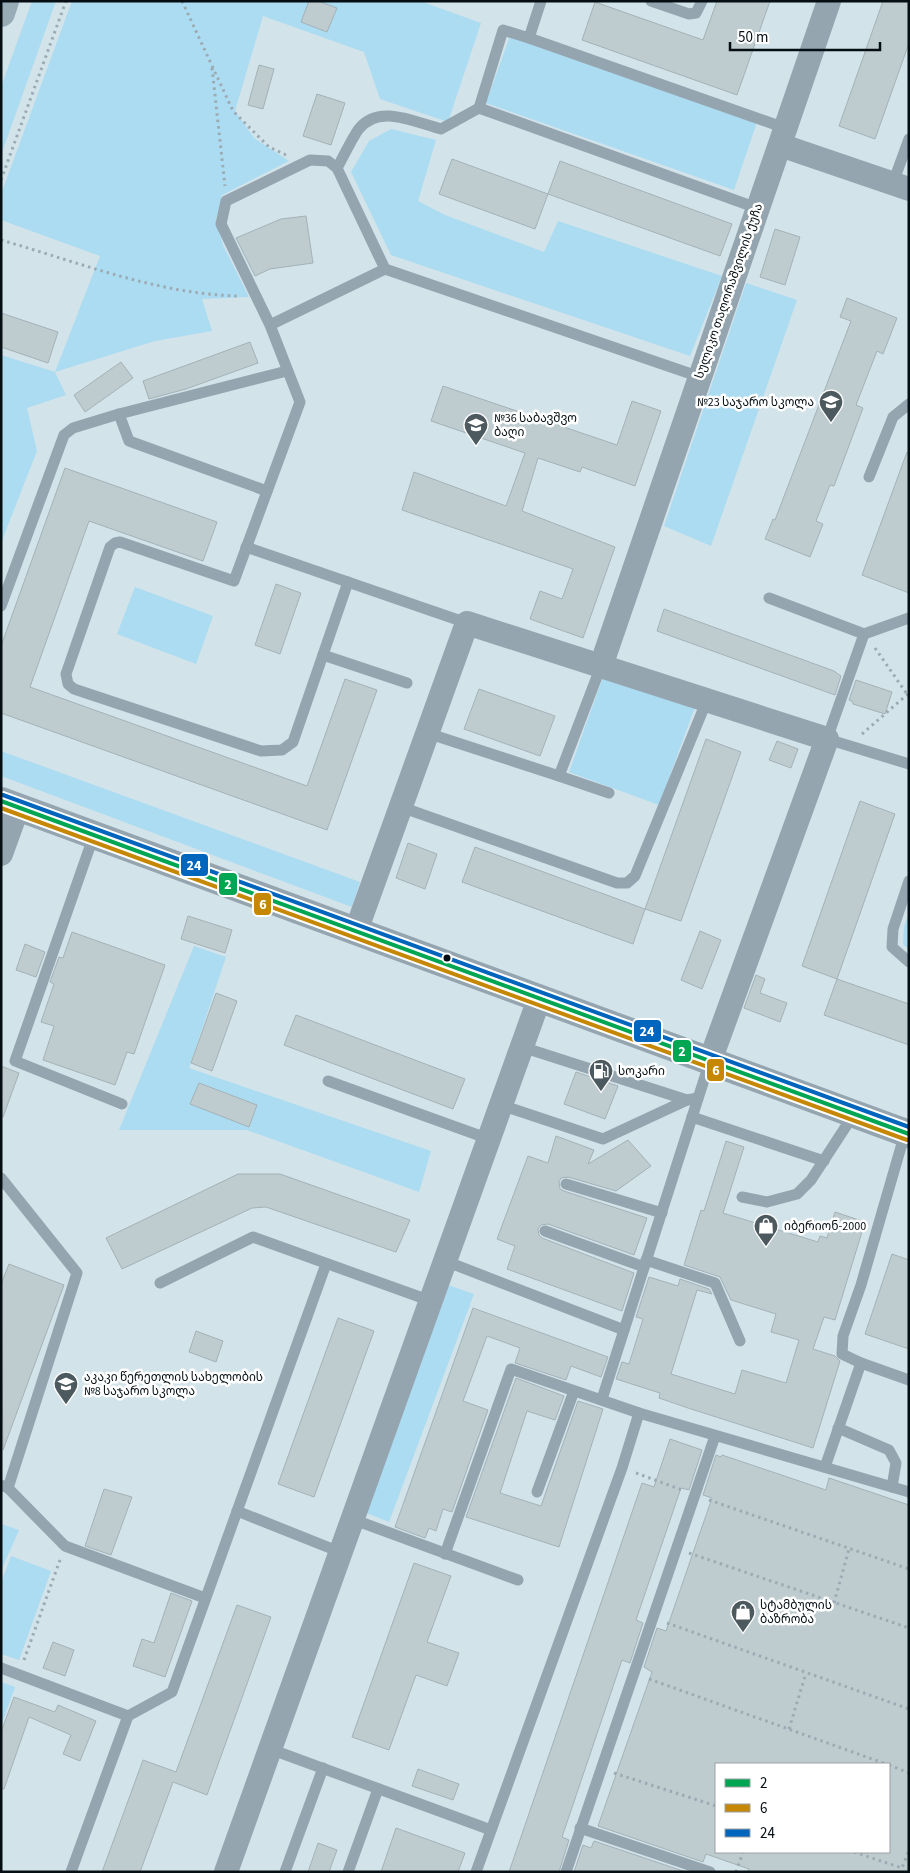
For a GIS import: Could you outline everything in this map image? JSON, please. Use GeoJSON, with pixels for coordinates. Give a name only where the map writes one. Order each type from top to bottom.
{"type":"FeatureCollection","features":[{"type":"Feature","properties":{"kind":"main road"},"geometry":{"type":"LineString","coordinates":[[1,13],[6,1]]}},
{"type":"Feature","properties":{"kind":"street","name":"სულიკო თაღორაშვილის ქუჩა"},"geometry":{"type":"LineString","coordinates":[[601,666],[829,1]]}},
{"type":"Feature","properties":{"kind":"street"},"geometry":{"type":"LineString","coordinates":[[782,137],[901,186]]}},
{"type":"Feature","properties":{"kind":"street"},"geometry":{"type":"LineString","coordinates":[[356,931],[467,622],[837,742],[710,1061]]}},
{"type":"Feature","properties":{"kind":"street"},"geometry":{"type":"LineString","coordinates":[[1,854],[10,804],[907,1133]]}},
{"type":"Feature","properties":{"kind":"street"},"geometry":{"type":"LineString","coordinates":[[226,1872],[540,998]]}},
{"type":"Feature","properties":{"kind":"lane"},"geometry":{"type":"LineString","coordinates":[[528,38],[541,1]]}},
{"type":"Feature","properties":{"kind":"lane"},"geometry":{"type":"LineString","coordinates":[[652,1],[689,14],[696,13],[702,1]]}},
{"type":"Feature","properties":{"kind":"lane"},"geometry":{"type":"LineString","coordinates":[[337,168],[358,129],[370,120],[386,114],[441,129],[479,108],[503,30],[782,137]]}},
{"type":"Feature","properties":{"kind":"lane"},"geometry":{"type":"LineString","coordinates":[[479,108],[757,208]]}},
{"type":"Feature","properties":{"kind":"lane"},"geometry":{"type":"LineString","coordinates":[[901,186],[909,139]]}},
{"type":"Feature","properties":{"kind":"lane"},"geometry":{"type":"LineString","coordinates":[[348,582],[293,742],[282,750],[260,751],[74,688],[68,684],[66,674],[110,547],[115,543],[120,542],[234,581],[300,402],[270,325],[221,224],[226,201],[310,160],[328,161],[337,168],[385,269]]}},
{"type":"Feature","properties":{"kind":"lane"},"geometry":{"type":"LineString","coordinates":[[270,325],[385,269],[700,377]]}},
{"type":"Feature","properties":{"kind":"lane"},"geometry":{"type":"LineString","coordinates":[[1,606],[64,434],[73,428],[119,414],[287,371]]}},
{"type":"Feature","properties":{"kind":"lane"},"geometry":{"type":"LineString","coordinates":[[869,477],[893,417],[909,404]]}},
{"type":"Feature","properties":{"kind":"lane"},"geometry":{"type":"LineString","coordinates":[[119,414],[128,441],[267,491]]}},
{"type":"Feature","properties":{"kind":"lane"},"geometry":{"type":"LineString","coordinates":[[246,547],[467,622]]}},
{"type":"Feature","properties":{"kind":"lane"},"geometry":{"type":"LineString","coordinates":[[769,598],[864,634],[909,618]]}},
{"type":"Feature","properties":{"kind":"lane"},"geometry":{"type":"LineString","coordinates":[[864,634],[837,742],[909,764]]}},
{"type":"Feature","properties":{"kind":"lane"},"geometry":{"type":"LineString","coordinates":[[323,655],[407,684]]}},
{"type":"Feature","properties":{"kind":"lane"},"geometry":{"type":"LineString","coordinates":[[559,776],[601,666]]}},
{"type":"Feature","properties":{"kind":"lane"},"geometry":{"type":"LineString","coordinates":[[401,807],[617,882],[627,883],[635,876],[707,700]]}},
{"type":"Feature","properties":{"kind":"lane"},"geometry":{"type":"LineString","coordinates":[[427,733],[610,793]]}},
{"type":"Feature","properties":{"kind":"lane"},"geometry":{"type":"LineString","coordinates":[[94,835],[15,1060],[122,1104]]}},
{"type":"Feature","properties":{"kind":"lane"},"geometry":{"type":"LineString","coordinates":[[909,881],[893,929],[892,947],[909,962]]}},
{"type":"Feature","properties":{"kind":"lane"},"geometry":{"type":"LineString","coordinates":[[522,1047],[687,1100]]}},
{"type":"Feature","properties":{"kind":"lane"},"geometry":{"type":"LineString","coordinates":[[602,1399],[710,1061]]}},
{"type":"Feature","properties":{"kind":"lane"},"geometry":{"type":"LineString","coordinates":[[328,1081],[489,1139]]}},
{"type":"Feature","properties":{"kind":"lane"},"geometry":{"type":"LineString","coordinates":[[501,1105],[603,1139],[687,1100],[698,1098]]}},
{"type":"Feature","properties":{"kind":"lane"},"geometry":{"type":"LineString","coordinates":[[742,1197],[767,1202],[797,1194],[811,1180],[854,1114]]}},
{"type":"Feature","properties":{"kind":"lane"},"geometry":{"type":"LineString","coordinates":[[692,1116],[824,1161]]}},
{"type":"Feature","properties":{"kind":"lane"},"geometry":{"type":"LineString","coordinates":[[907,1133],[861,1285],[843,1336],[842,1354],[861,1363],[909,1380]]}},
{"type":"Feature","properties":{"kind":"lane"},"geometry":{"type":"LineString","coordinates":[[1,1178],[78,1273],[5,1487],[65,1546],[205,1598]]}},
{"type":"Feature","properties":{"kind":"lane"},"geometry":{"type":"LineString","coordinates":[[566,1184],[662,1213]]}},
{"type":"Feature","properties":{"kind":"lane"},"geometry":{"type":"LineString","coordinates":[[545,1231],[645,1264],[715,1283],[740,1341]]}},
{"type":"Feature","properties":{"kind":"lane"},"geometry":{"type":"LineString","coordinates":[[160,1283],[253,1238],[431,1301]]}},
{"type":"Feature","properties":{"kind":"lane"},"geometry":{"type":"LineString","coordinates":[[445,1261],[624,1330]]}},
{"type":"Feature","properties":{"kind":"lane"},"geometry":{"type":"LineString","coordinates":[[71,1872],[128,1716],[172,1692],[326,1264]]}},
{"type":"Feature","properties":{"kind":"lane"},"geometry":{"type":"LineString","coordinates":[[825,1467],[861,1363]]}},
{"type":"Feature","properties":{"kind":"lane"},"geometry":{"type":"LineString","coordinates":[[445,1554],[511,1368],[639,1413],[909,1492]]}},
{"type":"Feature","properties":{"kind":"lane"},"geometry":{"type":"LineString","coordinates":[[537,1492],[574,1390]]}},
{"type":"Feature","properties":{"kind":"lane"},"geometry":{"type":"LineString","coordinates":[[476,1872],[622,1468],[639,1413]]}},
{"type":"Feature","properties":{"kind":"lane"},"geometry":{"type":"LineString","coordinates":[[838,1428],[889,1450],[896,1463],[892,1487]]}},
{"type":"Feature","properties":{"kind":"lane"},"geometry":{"type":"LineString","coordinates":[[566,1872],[715,1436]]}},
{"type":"Feature","properties":{"kind":"lane"},"geometry":{"type":"LineString","coordinates":[[237,1511],[340,1552]]}},
{"type":"Feature","properties":{"kind":"lane"},"geometry":{"type":"LineString","coordinates":[[352,1519],[518,1580]]}},
{"type":"Feature","properties":{"kind":"lane"},"geometry":{"type":"LineString","coordinates":[[1,1668],[128,1716]]}},
{"type":"Feature","properties":{"kind":"lane"},"geometry":{"type":"LineString","coordinates":[[270,1749],[491,1830]]}},
{"type":"Feature","properties":{"kind":"lane"},"geometry":{"type":"LineString","coordinates":[[285,1872],[323,1768]]}},
{"type":"Feature","properties":{"kind":"lane"},"geometry":{"type":"LineString","coordinates":[[348,1872],[378,1789]]}},
{"type":"Feature","properties":{"kind":"lane"},"geometry":{"type":"LineString","coordinates":[[580,1828],[710,1872]]}},
{"type":"Feature","properties":{"kind":"path"},"geometry":{"type":"LineString","coordinates":[[1,180],[66,1]]}},
{"type":"Feature","properties":{"kind":"path"},"geometry":{"type":"LineString","coordinates":[[182,1],[233,111],[269,147],[306,162]]}},
{"type":"Feature","properties":{"kind":"path"},"geometry":{"type":"LineString","coordinates":[[212,65],[226,201]]}},
{"type":"Feature","properties":{"kind":"path"},"geometry":{"type":"LineString","coordinates":[[1,240],[160,286],[204,295],[256,296]]}},
{"type":"Feature","properties":{"kind":"path"},"geometry":{"type":"LineString","coordinates":[[837,742],[908,695],[864,634]]}},
{"type":"Feature","properties":{"kind":"path"},"geometry":{"type":"LineString","coordinates":[[622,1468],[909,1569]]}},
{"type":"Feature","properties":{"kind":"path"},"geometry":{"type":"LineString","coordinates":[[19,1675],[65,1546]]}},
{"type":"Feature","properties":{"kind":"path"},"geometry":{"type":"LineString","coordinates":[[676,1548],[909,1628]]}},
{"type":"Feature","properties":{"kind":"path"},"geometry":{"type":"LineString","coordinates":[[834,1603],[849,1549]]}},
{"type":"Feature","properties":{"kind":"path"},"geometry":{"type":"LineString","coordinates":[[653,1618],[909,1709]]}},
{"type":"Feature","properties":{"kind":"path"},"geometry":{"type":"LineString","coordinates":[[789,1729],[806,1673]]}},
{"type":"Feature","properties":{"kind":"path"},"geometry":{"type":"LineString","coordinates":[[634,1674],[882,1763]]}},
{"type":"Feature","properties":{"kind":"path"},"geometry":{"type":"LineString","coordinates":[[890,1766],[909,1773]]}},
{"type":"Feature","properties":{"kind":"path"},"geometry":{"type":"LineString","coordinates":[[601,1769],[715,1806]]}},
{"type":"Feature","properties":{"kind":"path"},"geometry":{"type":"LineString","coordinates":[[857,1853],[902,1868],[909,1850]]}},
{"type":"Feature","properties":{"kind":"path"},"geometry":{"type":"LineString","coordinates":[[736,1872],[743,1853]]}},
{"type":"Feature","properties":{"kind":"shaded area"},"geometry":{"type":"Polygon","coordinates":[[[32,1],[56,1],[1,155],[1,87],[32,1]]]}},
{"type":"Feature","properties":{"kind":"shaded area"},"geometry":{"type":"Polygon","coordinates":[[[72,1],[420,1],[481,23],[448,122],[380,99],[364,52],[263,16],[235,111],[254,138],[289,161],[222,195],[216,220],[223,245],[249,297],[202,299],[212,331],[155,341],[55,372],[100,256],[1,220],[1,194],[72,1]]]}},
{"type":"Feature","properties":{"kind":"shaded area"},"geometry":{"type":"Polygon","coordinates":[[[510,36],[757,122],[734,190],[486,103],[510,36]]]}},
{"type":"Feature","properties":{"kind":"shaded area"},"geometry":{"type":"Polygon","coordinates":[[[391,129],[436,140],[418,201],[445,215],[544,252],[558,221],[722,276],[690,356],[391,255],[351,172],[369,141],[391,129]]]}},
{"type":"Feature","properties":{"kind":"shaded area"},"geometry":{"type":"Polygon","coordinates":[[[746,283],[797,300],[711,546],[664,526],[746,283]]]}},
{"type":"Feature","properties":{"kind":"shaded area"},"geometry":{"type":"Polygon","coordinates":[[[1,355],[55,372],[66,395],[27,408],[37,451],[1,543],[1,355]]]}},
{"type":"Feature","properties":{"kind":"shaded area"},"geometry":{"type":"Polygon","coordinates":[[[135,587],[213,616],[196,664],[117,634],[135,587]]]}},
{"type":"Feature","properties":{"kind":"shaded area"},"geometry":{"type":"Polygon","coordinates":[[[604,674],[695,707],[659,805],[569,772],[604,674]]]}},
{"type":"Feature","properties":{"kind":"shaded area"},"geometry":{"type":"Polygon","coordinates":[[[1,751],[360,882],[352,907],[1,776],[1,751]]]}},
{"type":"Feature","properties":{"kind":"shaded area"},"geometry":{"type":"Polygon","coordinates":[[[909,913],[909,950],[903,944],[904,927],[909,913]]]}},
{"type":"Feature","properties":{"kind":"shaded area"},"geometry":{"type":"Polygon","coordinates":[[[194,946],[226,957],[189,1068],[431,1151],[419,1192],[247,1130],[119,1130],[194,946]]]}},
{"type":"Feature","properties":{"kind":"shaded area"},"geometry":{"type":"Polygon","coordinates":[[[448,1285],[474,1294],[389,1522],[364,1512],[448,1285]]]}},
{"type":"Feature","properties":{"kind":"shaded area"},"geometry":{"type":"Polygon","coordinates":[[[1,1524],[19,1530],[1,1571],[1,1524]]]}},
{"type":"Feature","properties":{"kind":"shaded area"},"geometry":{"type":"Polygon","coordinates":[[[11,1556],[51,1571],[19,1660],[1,1654],[1,1583],[11,1556]]]}},
{"type":"Feature","properties":{"kind":"shaded area"},"geometry":{"type":"Polygon","coordinates":[[[1,1682],[15,1687],[1,1726],[1,1682]]]}},
{"type":"Feature","properties":{"kind":"building"},"geometry":{"type":"Polygon","coordinates":[[[309,1],[318,1],[337,8],[327,32],[301,22],[309,1]]]}},
{"type":"Feature","properties":{"kind":"building"},"geometry":{"type":"Polygon","coordinates":[[[717,1],[770,1],[737,95],[582,40],[595,2],[703,40],[717,1]]]}},
{"type":"Feature","properties":{"kind":"building"},"geometry":{"type":"Polygon","coordinates":[[[883,1],[909,1],[909,43],[875,139],[839,126],[883,1]]]}},
{"type":"Feature","properties":{"kind":"building"},"geometry":{"type":"Polygon","coordinates":[[[259,65],[274,69],[263,109],[248,105],[259,65]]]}},
{"type":"Feature","properties":{"kind":"building"},"geometry":{"type":"Polygon","coordinates":[[[317,94],[345,103],[331,145],[303,136],[317,94]]]}},
{"type":"Feature","properties":{"kind":"building"},"geometry":{"type":"Polygon","coordinates":[[[452,159],[548,194],[535,229],[439,194],[452,159]]]}},
{"type":"Feature","properties":{"kind":"building"},"geometry":{"type":"Polygon","coordinates":[[[560,161],[732,224],[720,256],[548,194],[560,161]]]}},
{"type":"Feature","properties":{"kind":"building"},"geometry":{"type":"Polygon","coordinates":[[[306,216],[313,263],[270,269],[255,276],[236,238],[281,219],[306,216]]]}},
{"type":"Feature","properties":{"kind":"building"},"geometry":{"type":"Polygon","coordinates":[[[775,229],[800,237],[785,285],[760,277],[775,229]]]}},
{"type":"Feature","properties":{"kind":"building"},"geometry":{"type":"Polygon","coordinates":[[[847,298],[897,318],[883,354],[877,351],[856,405],[863,408],[834,486],[830,485],[816,521],[823,524],[810,557],[765,539],[773,519],[775,520],[851,321],[840,317],[847,298]]]}},
{"type":"Feature","properties":{"kind":"building"},"geometry":{"type":"Polygon","coordinates":[[[1,313],[58,332],[48,363],[1,347],[1,313]]]}},
{"type":"Feature","properties":{"kind":"building"},"geometry":{"type":"Polygon","coordinates":[[[250,342],[258,363],[186,389],[149,399],[143,381],[250,342]]]}},
{"type":"Feature","properties":{"kind":"building"},"geometry":{"type":"Polygon","coordinates":[[[121,362],[133,378],[85,412],[74,395],[121,362]]]}},
{"type":"Feature","properties":{"kind":"building"},"geometry":{"type":"Polygon","coordinates":[[[443,386],[617,445],[632,401],[661,411],[635,486],[582,467],[580,472],[538,458],[522,511],[615,547],[583,638],[530,619],[540,591],[562,599],[573,569],[402,510],[414,472],[506,506],[525,453],[431,421],[443,386]]]}},
{"type":"Feature","properties":{"kind":"building"},"geometry":{"type":"Polygon","coordinates":[[[907,452],[909,453],[909,593],[862,575],[907,452]]]}},
{"type":"Feature","properties":{"kind":"building"},"geometry":{"type":"Polygon","coordinates":[[[65,468],[217,522],[203,561],[89,521],[30,687],[307,786],[345,679],[377,690],[327,830],[1,713],[1,646],[65,468]]]}},
{"type":"Feature","properties":{"kind":"building"},"geometry":{"type":"Polygon","coordinates":[[[276,584],[301,593],[280,654],[255,645],[276,584]]]}},
{"type":"Feature","properties":{"kind":"building"},"geometry":{"type":"Polygon","coordinates":[[[664,609],[834,671],[841,676],[835,695],[657,631],[664,609]]]}},
{"type":"Feature","properties":{"kind":"building"},"geometry":{"type":"Polygon","coordinates":[[[856,680],[892,692],[885,714],[853,704],[849,700],[856,680]]]}},
{"type":"Feature","properties":{"kind":"building"},"geometry":{"type":"Polygon","coordinates":[[[479,689],[555,716],[540,756],[464,729],[479,689]]]}},
{"type":"Feature","properties":{"kind":"building"},"geometry":{"type":"Polygon","coordinates":[[[706,739],[741,752],[681,921],[645,909],[706,739]]]}},
{"type":"Feature","properties":{"kind":"building"},"geometry":{"type":"Polygon","coordinates":[[[777,741],[798,749],[791,768],[769,760],[777,741]]]}},
{"type":"Feature","properties":{"kind":"building"},"geometry":{"type":"Polygon","coordinates":[[[860,801],[895,814],[837,979],[802,966],[860,801]]]}},
{"type":"Feature","properties":{"kind":"building"},"geometry":{"type":"Polygon","coordinates":[[[408,843],[437,854],[425,889],[396,878],[408,843]]]}},
{"type":"Feature","properties":{"kind":"building"},"geometry":{"type":"Polygon","coordinates":[[[475,847],[645,909],[633,944],[462,882],[475,847]]]}},
{"type":"Feature","properties":{"kind":"building"},"geometry":{"type":"Polygon","coordinates":[[[188,916],[232,930],[225,953],[181,939],[188,916]]]}},
{"type":"Feature","properties":{"kind":"building"},"geometry":{"type":"Polygon","coordinates":[[[700,931],[721,940],[702,989],[681,980],[700,931]]]}},
{"type":"Feature","properties":{"kind":"building"},"geometry":{"type":"Polygon","coordinates":[[[72,932],[165,965],[134,1054],[127,1052],[115,1085],[43,1060],[54,1026],[41,1022],[54,984],[50,982],[59,957],[63,958],[72,932]]]}},
{"type":"Feature","properties":{"kind":"building"},"geometry":{"type":"Polygon","coordinates":[[[25,944],[45,952],[36,977],[16,970],[25,944]]]}},
{"type":"Feature","properties":{"kind":"building"},"geometry":{"type":"Polygon","coordinates":[[[756,975],[765,979],[760,993],[787,1003],[780,1022],[744,1008],[756,975]]]}},
{"type":"Feature","properties":{"kind":"building"},"geometry":{"type":"Polygon","coordinates":[[[837,979],[909,1004],[909,1045],[824,1015],[837,979]]]}},
{"type":"Feature","properties":{"kind":"building"},"geometry":{"type":"Polygon","coordinates":[[[216,993],[237,1001],[212,1071],[191,1063],[216,993]]]}},
{"type":"Feature","properties":{"kind":"building"},"geometry":{"type":"Polygon","coordinates":[[[296,1015],[465,1079],[453,1109],[284,1045],[296,1015]]]}},
{"type":"Feature","properties":{"kind":"building"},"geometry":{"type":"Polygon","coordinates":[[[1,1066],[19,1073],[3,1117],[1,1116],[1,1066]]]}},
{"type":"Feature","properties":{"kind":"building"},"geometry":{"type":"Polygon","coordinates":[[[576,1072],[618,1086],[605,1119],[564,1104],[576,1072]]]}},
{"type":"Feature","properties":{"kind":"building"},"geometry":{"type":"Polygon","coordinates":[[[199,1083],[257,1105],[249,1127],[190,1104],[199,1083]]]}},
{"type":"Feature","properties":{"kind":"building"},"geometry":{"type":"Polygon","coordinates":[[[556,1136],[594,1150],[588,1164],[628,1140],[651,1166],[616,1191],[568,1177],[561,1178],[559,1182],[560,1189],[564,1191],[647,1218],[634,1255],[548,1224],[541,1225],[538,1229],[539,1235],[542,1238],[634,1273],[622,1311],[507,1269],[515,1246],[497,1239],[528,1156],[548,1163],[556,1136]]]}},
{"type":"Feature","properties":{"kind":"building"},"geometry":{"type":"Polygon","coordinates":[[[726,1141],[744,1147],[723,1213],[818,1242],[820,1236],[827,1238],[835,1212],[865,1222],[835,1320],[824,1317],[813,1349],[835,1356],[840,1361],[813,1448],[659,1398],[660,1393],[616,1379],[622,1362],[629,1364],[643,1319],[636,1317],[649,1277],[678,1286],[680,1279],[709,1289],[712,1294],[697,1290],[671,1374],[735,1394],[742,1370],[786,1383],[799,1340],[771,1332],[776,1314],[731,1300],[720,1277],[684,1265],[701,1210],[704,1211],[726,1141]]]}},
{"type":"Feature","properties":{"kind":"building"},"geometry":{"type":"Polygon","coordinates":[[[238,1174],[280,1174],[410,1220],[396,1252],[266,1207],[252,1208],[122,1269],[106,1238],[238,1174]]]}},
{"type":"Feature","properties":{"kind":"building"},"geometry":{"type":"Polygon","coordinates":[[[892,1254],[909,1260],[909,1349],[865,1334],[892,1254]]]}},
{"type":"Feature","properties":{"kind":"building"},"geometry":{"type":"Polygon","coordinates":[[[9,1264],[64,1285],[3,1450],[1,1284],[9,1264]]]}},
{"type":"Feature","properties":{"kind":"building"},"geometry":{"type":"Polygon","coordinates":[[[473,1308],[608,1357],[601,1377],[571,1366],[566,1380],[515,1363],[520,1348],[487,1336],[463,1401],[488,1410],[452,1512],[443,1509],[436,1531],[429,1528],[425,1538],[395,1527],[473,1308]]]}},
{"type":"Feature","properties":{"kind":"building"},"geometry":{"type":"Polygon","coordinates":[[[338,1318],[374,1331],[314,1497],[278,1484],[338,1318]]]}},
{"type":"Feature","properties":{"kind":"building"},"geometry":{"type":"Polygon","coordinates":[[[196,1331],[223,1341],[216,1362],[189,1352],[196,1331]]]}},
{"type":"Feature","properties":{"kind":"building"},"geometry":{"type":"Polygon","coordinates":[[[516,1378],[564,1396],[555,1420],[527,1411],[500,1493],[541,1506],[578,1401],[603,1409],[559,1547],[466,1517],[516,1378]]]}},
{"type":"Feature","properties":{"kind":"building"},"geometry":{"type":"Polygon","coordinates":[[[670,1439],[702,1450],[689,1490],[681,1488],[636,1620],[643,1623],[630,1663],[622,1660],[562,1837],[569,1840],[559,1872],[509,1872],[642,1483],[654,1487],[670,1439]]]}},
{"type":"Feature","properties":{"kind":"building","name":"სტამბულის ბაზრობა"},"geometry":{"type":"Polygon","coordinates":[[[716,1455],[721,1457],[722,1455],[826,1490],[829,1478],[909,1505],[909,1872],[748,1872],[749,1869],[706,1854],[703,1862],[598,1826],[652,1672],[644,1667],[657,1628],[666,1631],[712,1498],[703,1495],[716,1455]]]}},
{"type":"Feature","properties":{"kind":"building"},"geometry":{"type":"Polygon","coordinates":[[[104,1489],[132,1497],[111,1555],[85,1546],[104,1489]]]}},
{"type":"Feature","properties":{"kind":"building"},"geometry":{"type":"Polygon","coordinates":[[[414,1563],[451,1576],[427,1642],[459,1653],[447,1686],[416,1675],[389,1750],[352,1737],[414,1563]]]}},
{"type":"Feature","properties":{"kind":"building"},"geometry":{"type":"Polygon","coordinates":[[[171,1593],[192,1601],[165,1677],[133,1666],[142,1639],[154,1643],[171,1593]]]}},
{"type":"Feature","properties":{"kind":"building"},"geometry":{"type":"Polygon","coordinates":[[[237,1605],[271,1617],[207,1795],[173,1782],[140,1872],[102,1872],[143,1760],[176,1772],[237,1605]]]}},
{"type":"Feature","properties":{"kind":"building"},"geometry":{"type":"Polygon","coordinates":[[[53,1642],[74,1650],[65,1676],[43,1668],[53,1642]]]}},
{"type":"Feature","properties":{"kind":"building"},"geometry":{"type":"Polygon","coordinates":[[[14,1697],[55,1712],[58,1705],[96,1721],[80,1761],[63,1754],[71,1735],[29,1717],[4,1789],[1,1789],[1,1732],[14,1697]]]}},
{"type":"Feature","properties":{"kind":"building"},"geometry":{"type":"Polygon","coordinates":[[[418,1769],[459,1784],[453,1800],[412,1786],[418,1769]]]}},
{"type":"Feature","properties":{"kind":"building"},"geometry":{"type":"Polygon","coordinates":[[[396,1828],[465,1853],[458,1872],[381,1872],[396,1828]]]}},
{"type":"Feature","properties":{"kind":"building"},"geometry":{"type":"Polygon","coordinates":[[[594,1841],[686,1872],[574,1872],[583,1845],[591,1848],[594,1841]]]}},
{"type":"Feature","properties":{"kind":"building"},"geometry":{"type":"Polygon","coordinates":[[[318,1843],[337,1850],[329,1872],[308,1872],[318,1843]]]}},
{"type":"Feature","properties":{"kind":"transit line","name":"24"},"geometry":{"type":"LineString","coordinates":[[3,795],[909,1127]]}},
{"type":"Feature","properties":{"kind":"transit line","name":"2"},"geometry":{"type":"LineString","coordinates":[[1,801],[909,1134]]}},
{"type":"Feature","properties":{"kind":"transit line","name":"6"},"geometry":{"type":"LineString","coordinates":[[1,808],[907,1140]]}},
{"type":"Feature","properties":{"kind":"place","name":"№23 საჯარო სკოლა"},"geometry":{"type":"Point","coordinates":[831,423]}},
{"type":"Feature","properties":{"kind":"place","name":"№36 საბავშვო ბაღი"},"geometry":{"type":"Point","coordinates":[476,446]}},
{"type":"Feature","properties":{"kind":"place","name":"სოკარი"},"geometry":{"type":"Point","coordinates":[601,1092]}},
{"type":"Feature","properties":{"kind":"place","name":"იბერიონ-2000"},"geometry":{"type":"Point","coordinates":[766,1247]}},
{"type":"Feature","properties":{"kind":"place","name":"აკაკი წერეთლის სახელობის №8 საჯარო სკოლა"},"geometry":{"type":"Point","coordinates":[66,1405]}},
{"type":"Feature","properties":{"kind":"place","name":"სტამბულის ბაზრობა"},"geometry":{"type":"Point","coordinates":[743,1633]}}]}
